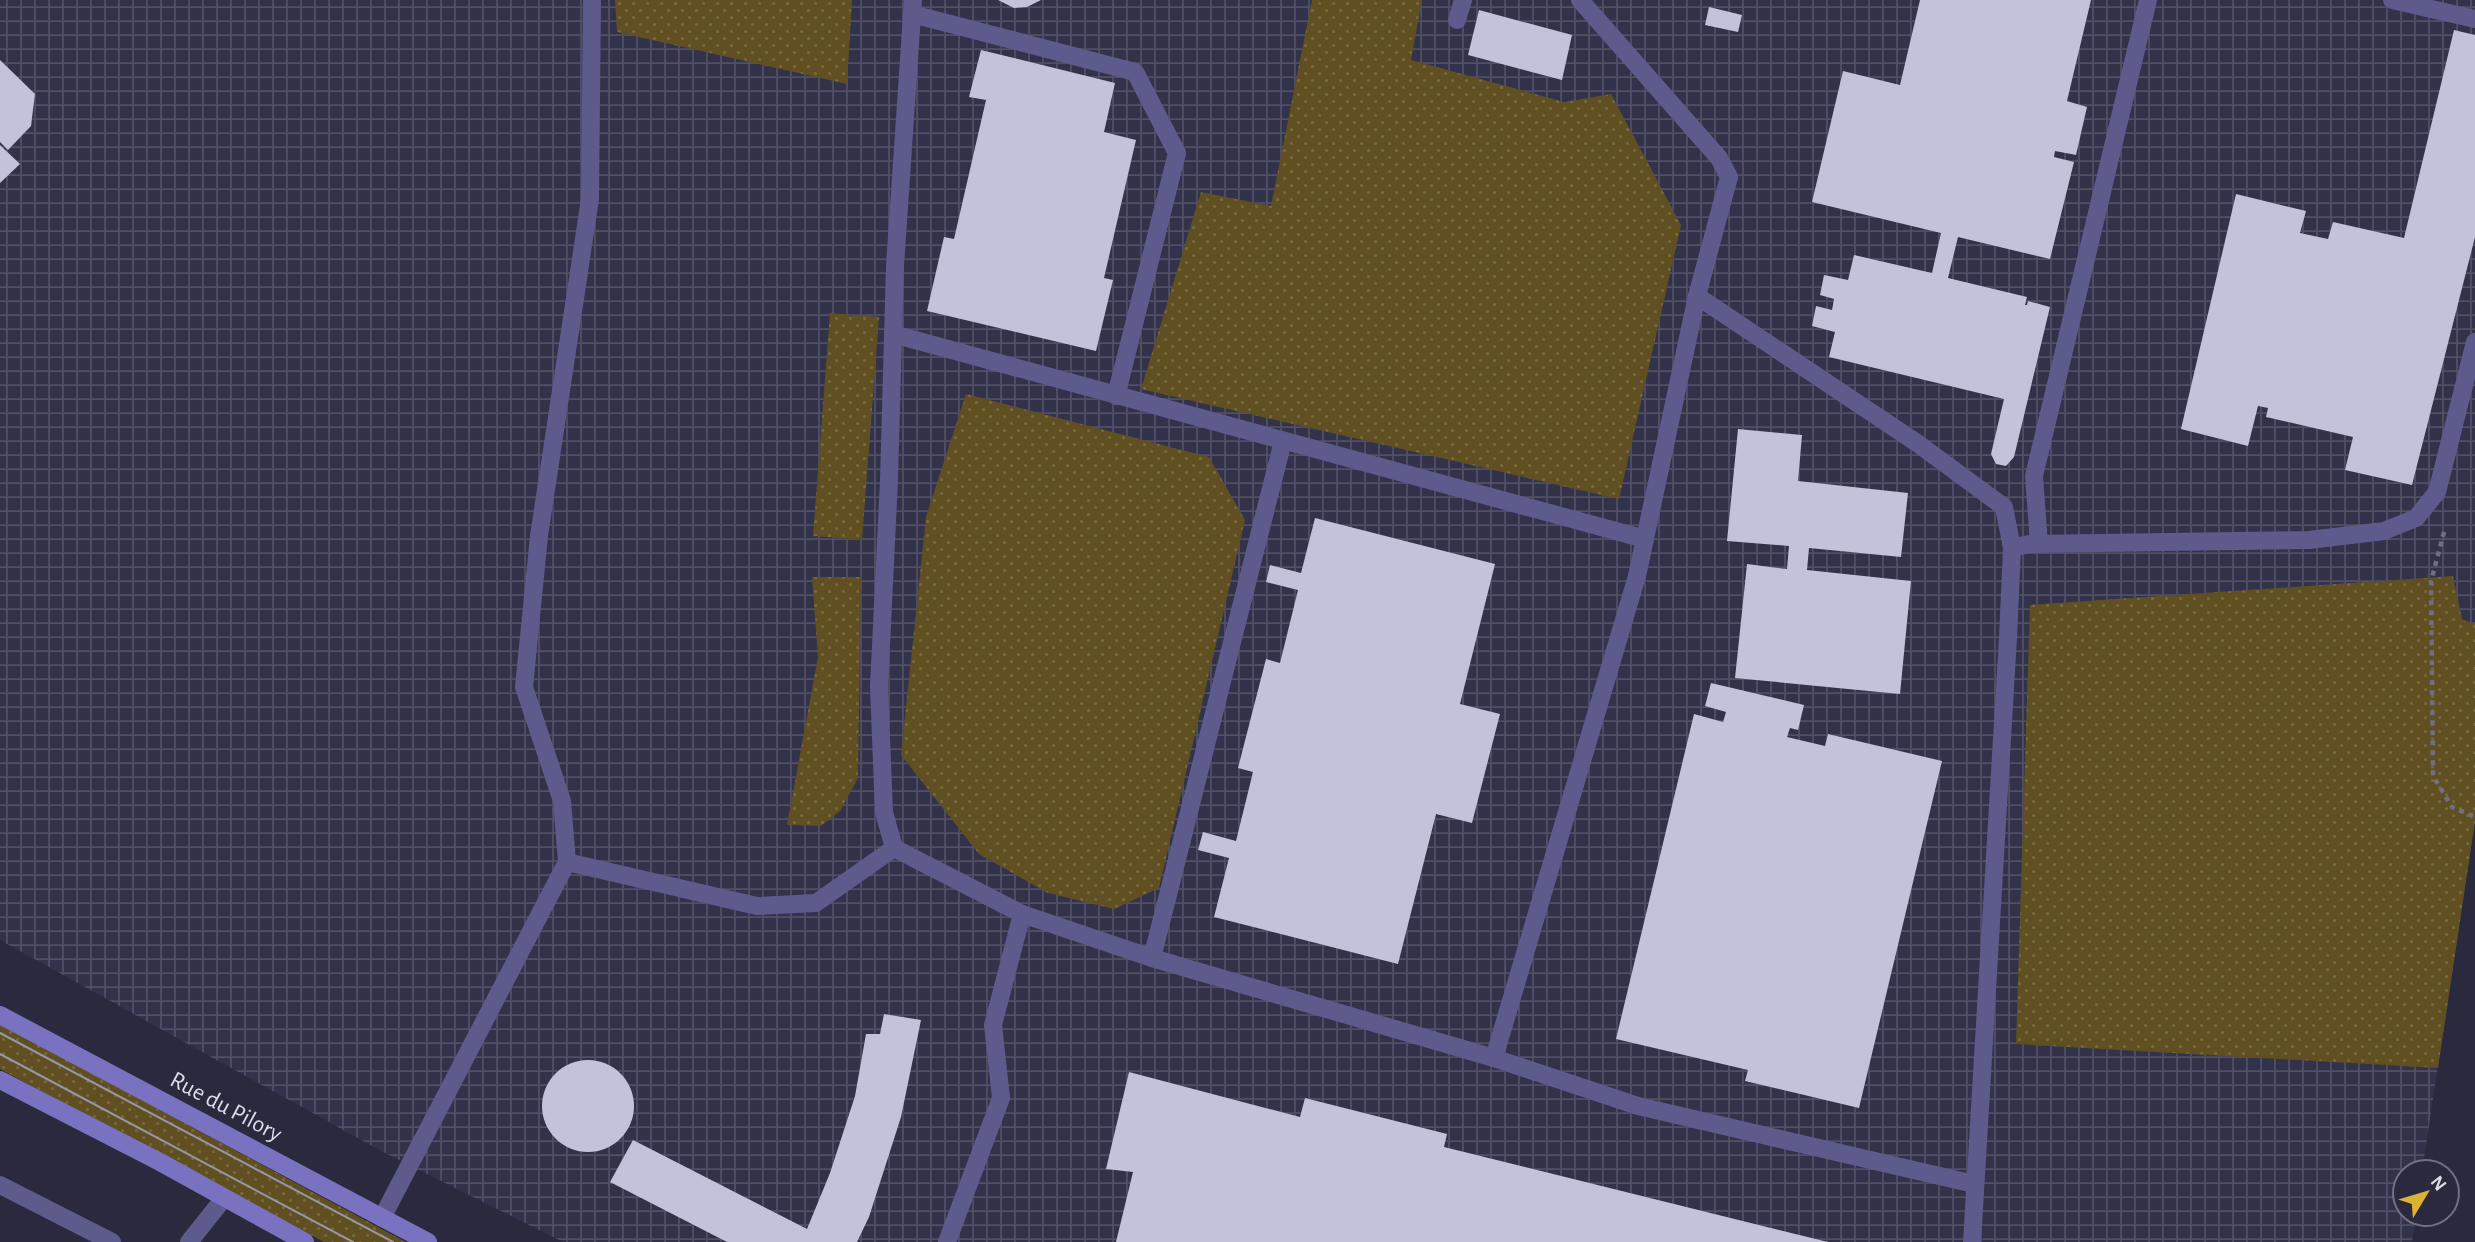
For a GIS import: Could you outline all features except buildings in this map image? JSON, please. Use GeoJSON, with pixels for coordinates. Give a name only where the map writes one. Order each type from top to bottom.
{"type":"FeatureCollection","features":[{"type":"Feature","properties":{"kind":"main road","name":"Rue du Pilory"},"geometry":{"type":"LineString","coordinates":[[0,1015],[428,1242]]}},
{"type":"Feature","properties":{"kind":"main road"},"geometry":{"type":"LineString","coordinates":[[0,1080],[160,1162],[305,1242]]}},
{"type":"Feature","properties":{"kind":"street"},"geometry":{"type":"LineString","coordinates":[[382,1218],[567,862],[562,801],[524,687],[539,536],[590,199],[592,0]]}},
{"type":"Feature","properties":{"kind":"street"},"geometry":{"type":"LineString","coordinates":[[1457,20],[1463,0]]}},
{"type":"Feature","properties":{"kind":"street"},"geometry":{"type":"LineString","coordinates":[[1494,1058],[1637,576],[1697,296],[1729,177],[1719,158],[1580,0]]}},
{"type":"Feature","properties":{"kind":"street"},"geometry":{"type":"LineString","coordinates":[[2039,544],[2034,476],[2148,0]]}},
{"type":"Feature","properties":{"kind":"street"},"geometry":{"type":"LineString","coordinates":[[2392,0],[2475,19]]}},
{"type":"Feature","properties":{"kind":"street"},"geometry":{"type":"LineString","coordinates":[[1116,396],[1177,153],[1135,72],[912,7],[895,267],[879,687],[884,812],[894,848],[1022,914],[1152,958],[1494,1058],[1638,1105],[1974,1184]]}},
{"type":"Feature","properties":{"kind":"street"},"geometry":{"type":"LineString","coordinates":[[1697,296],[1917,443],[2004,507],[2012,548],[1972,1242]]}},
{"type":"Feature","properties":{"kind":"street"},"geometry":{"type":"LineString","coordinates":[[893,334],[1645,539]]}},
{"type":"Feature","properties":{"kind":"street"},"geometry":{"type":"LineString","coordinates":[[2012,548],[2039,544],[2309,540],[2384,531],[2416,518],[2437,492],[2475,342]]}},
{"type":"Feature","properties":{"kind":"street"},"geometry":{"type":"LineString","coordinates":[[1152,958],[1283,441]]}},
{"type":"Feature","properties":{"kind":"street"},"geometry":{"type":"LineString","coordinates":[[567,862],[757,906],[816,903],[894,848]]}},
{"type":"Feature","properties":{"kind":"street"},"geometry":{"type":"LineString","coordinates":[[947,1242],[1001,1098],[993,1026],[1022,914]]}},
{"type":"Feature","properties":{"kind":"street"},"geometry":{"type":"LineString","coordinates":[[0,1185],[109,1241]]}},
{"type":"Feature","properties":{"kind":"street"},"geometry":{"type":"LineString","coordinates":[[189,1242],[224,1198]]}},
{"type":"Feature","properties":{"kind":"path"},"geometry":{"type":"LineString","coordinates":[[2444,530],[2431,581],[2433,776],[2452,807],[2475,817]]}},
{"type":"Feature","properties":{"kind":"shaded area"},"geometry":{"type":"Polygon","coordinates":[[[0,0],[2475,0],[2475,820],[2424,1158],[2391,1158],[2391,1228],[2414,1228],[2412,1242],[563,1242],[383,1152],[0,940],[0,0]]]}},
{"type":"Feature","properties":{"kind":"shaded area"},"geometry":{"type":"Polygon","coordinates":[[[615,0],[852,0],[847,84],[617,32],[615,0]]]}},
{"type":"Feature","properties":{"kind":"shaded area"},"geometry":{"type":"Polygon","coordinates":[[[1312,0],[1422,0],[1411,60],[1564,102],[1611,94],[1681,225],[1619,499],[1141,389],[1201,192],[1271,206],[1312,0]]]}},
{"type":"Feature","properties":{"kind":"shaded area"},"geometry":{"type":"Polygon","coordinates":[[[830,313],[879,317],[862,540],[813,536],[830,313]]]}},
{"type":"Feature","properties":{"kind":"shaded area"},"geometry":{"type":"Polygon","coordinates":[[[966,394],[1209,457],[1245,520],[1159,888],[1114,909],[1048,893],[979,854],[901,755],[926,517],[966,394]]]}},
{"type":"Feature","properties":{"kind":"shaded area"},"geometry":{"type":"Polygon","coordinates":[[[2453,576],[2462,619],[2475,624],[2475,821],[2438,1068],[2016,1044],[2030,605],[2453,576]]]}},
{"type":"Feature","properties":{"kind":"shaded area"},"geometry":{"type":"Polygon","coordinates":[[[812,577],[861,577],[858,778],[840,811],[821,826],[787,825],[818,657],[812,577]]]}},
{"type":"Feature","properties":{"kind":"shaded area"},"geometry":{"type":"Polygon","coordinates":[[[0,1024],[406,1242],[324,1242],[0,1069],[0,1024]]]}},
{"type":"Feature","properties":{"kind":"tram line"},"geometry":{"type":"LineString","coordinates":[[0,1033],[393,1242]]}},
{"type":"Feature","properties":{"kind":"tram line"},"geometry":{"type":"LineString","coordinates":[[0,1054],[353,1242]]}}]}
